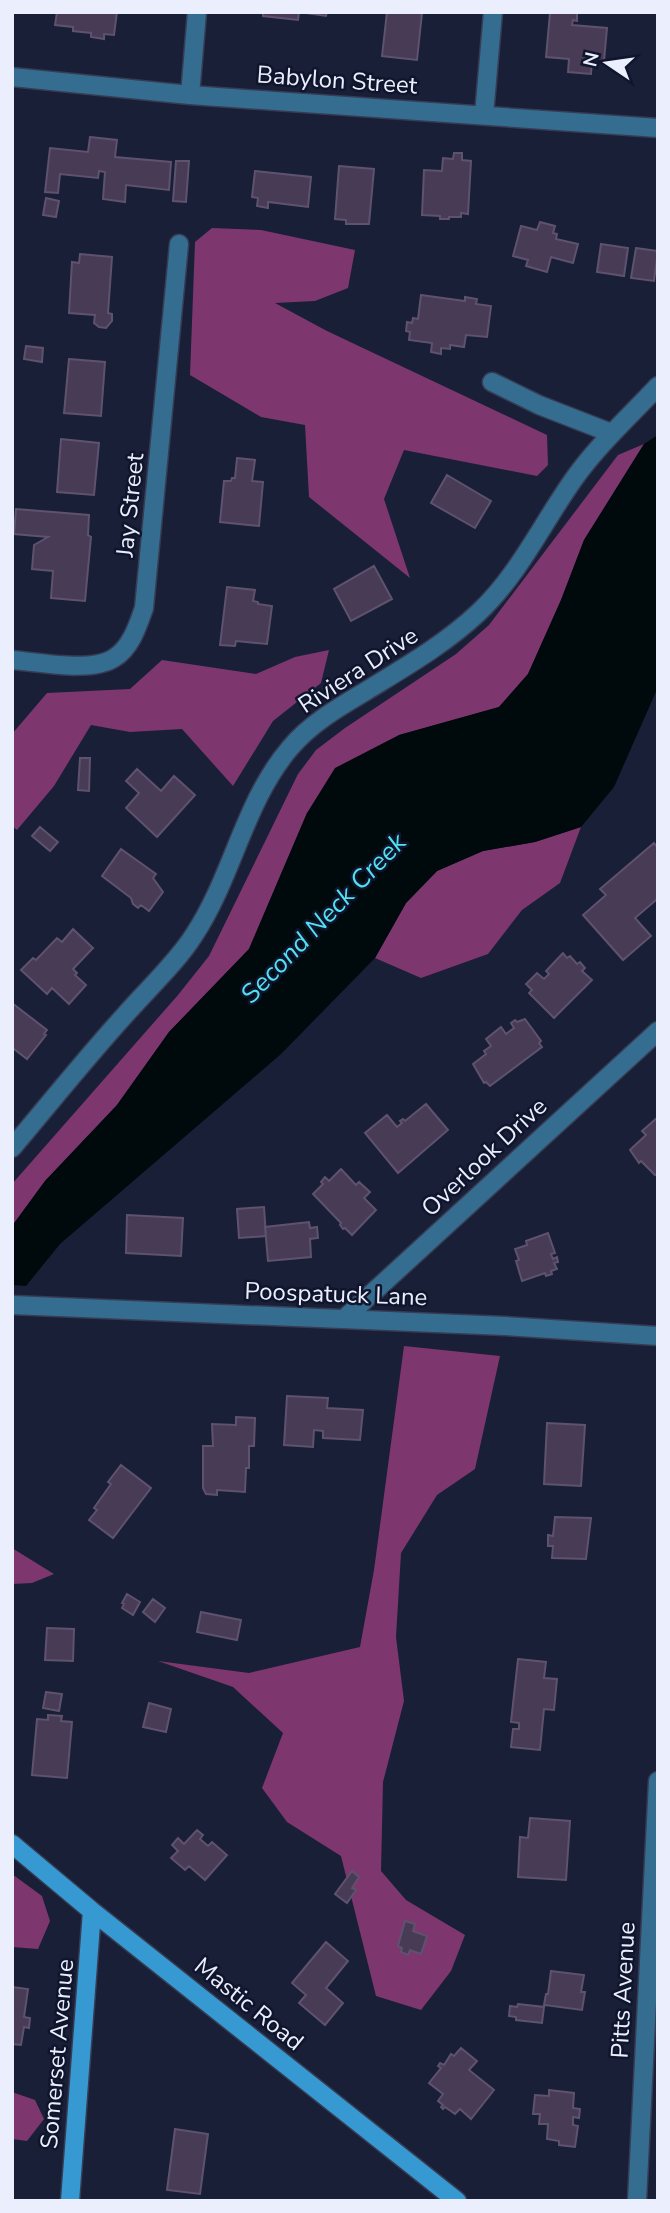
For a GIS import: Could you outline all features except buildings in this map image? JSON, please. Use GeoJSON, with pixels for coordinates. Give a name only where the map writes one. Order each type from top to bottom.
{"type":"FeatureCollection","features":[{"type":"Feature","properties":{"kind":"main road","name":"Mastic Road"},"geometry":{"type":"LineString","coordinates":[[12,1844],[92,1911],[457,2201]]}},
{"type":"Feature","properties":{"kind":"main road","name":"Somerset Avenue"},"geometry":{"type":"LineString","coordinates":[[70,2201],[92,1911]]}},
{"type":"Feature","properties":{"kind":"street"},"geometry":{"type":"LineString","coordinates":[[190,95],[197,12]]}},
{"type":"Feature","properties":{"kind":"street"},"geometry":{"type":"LineString","coordinates":[[484,115],[493,12]]}},
{"type":"Feature","properties":{"kind":"street","name":"Babylon Street"},"geometry":{"type":"LineString","coordinates":[[12,77],[190,95],[658,128]]}},
{"type":"Feature","properties":{"kind":"street","name":"Jay Street"},"geometry":{"type":"LineString","coordinates":[[12,660],[89,666],[114,658],[134,636],[144,608],[179,244]]}},
{"type":"Feature","properties":{"kind":"street"},"geometry":{"type":"LineString","coordinates":[[492,382],[539,405],[611,433]]}},
{"type":"Feature","properties":{"kind":"street","name":"Riviera Drive"},"geometry":{"type":"LineString","coordinates":[[12,1148],[69,1077],[193,937],[215,899],[253,808],[273,770],[291,746],[318,721],[449,639],[481,611],[504,584],[577,475],[611,433],[622,425],[658,386]]}},
{"type":"Feature","properties":{"kind":"street","name":"Overlook Drive"},"geometry":{"type":"LineString","coordinates":[[344,1319],[658,1031]]}},
{"type":"Feature","properties":{"kind":"street","name":"Poospatuck Lane"},"geometry":{"type":"LineString","coordinates":[[12,1305],[658,1336]]}},
{"type":"Feature","properties":{"kind":"street","name":"Pitts Avenue"},"geometry":{"type":"LineString","coordinates":[[637,2201],[658,1781]]}},
{"type":"Feature","properties":{"kind":"shaded area"},"geometry":{"type":"Polygon","coordinates":[[[212,228],[261,230],[355,250],[348,288],[315,301],[275,303],[327,331],[547,435],[548,465],[537,476],[404,450],[384,499],[410,578],[309,497],[305,425],[261,417],[190,375],[195,242],[212,228]]]}},
{"type":"Feature","properties":{"kind":"shaded area"},"geometry":{"type":"Polygon","coordinates":[[[644,444],[584,540],[528,674],[499,707],[399,735],[307,813],[249,949],[169,1032],[117,1105],[45,1181],[12,1226],[12,1184],[209,956],[298,774],[316,750],[456,654],[489,625],[618,455],[644,444]]]}},
{"type":"Feature","properties":{"kind":"shaded area"},"geometry":{"type":"Polygon","coordinates":[[[329,650],[321,683],[273,721],[233,786],[182,729],[130,732],[91,725],[54,786],[17,830],[12,826],[12,734],[47,693],[130,689],[162,660],[256,674],[295,657],[329,650]]]}},
{"type":"Feature","properties":{"kind":"shaded area"},"geometry":{"type":"Polygon","coordinates":[[[581,827],[560,883],[522,910],[488,954],[421,978],[375,958],[406,903],[437,871],[483,851],[535,842],[581,827]]]}},
{"type":"Feature","properties":{"kind":"shaded area"},"geometry":{"type":"Polygon","coordinates":[[[404,1346],[500,1356],[475,1469],[437,1495],[401,1553],[396,1637],[404,1701],[383,1782],[381,1871],[406,1900],[465,1935],[451,1971],[421,2010],[376,1996],[341,1856],[287,1822],[262,1788],[283,1733],[233,1687],[158,1661],[249,1673],[360,1647],[374,1570],[404,1346]]]}},
{"type":"Feature","properties":{"kind":"shaded area"},"geometry":{"type":"Polygon","coordinates":[[[12,1548],[54,1574],[32,1583],[12,1584],[12,1548]]]}},
{"type":"Feature","properties":{"kind":"shaded area"},"geometry":{"type":"Polygon","coordinates":[[[12,1874],[42,1896],[50,1921],[38,1949],[12,1947],[12,1874]]]}},
{"type":"Feature","properties":{"kind":"shaded area"},"geometry":{"type":"Polygon","coordinates":[[[12,2092],[35,2100],[44,2119],[27,2141],[12,2139],[12,2092]]]}},
{"type":"Feature","properties":{"kind":"water","name":"Second Neck Creek"},"geometry":{"type":"Polygon","coordinates":[[[658,435],[658,687],[614,787],[581,827],[535,842],[483,851],[437,871],[406,903],[375,958],[281,1054],[60,1244],[26,1286],[12,1285],[12,1226],[45,1181],[117,1105],[169,1032],[249,949],[307,813],[335,768],[399,735],[499,707],[528,674],[584,540],[644,444],[658,435]]]}}]}
